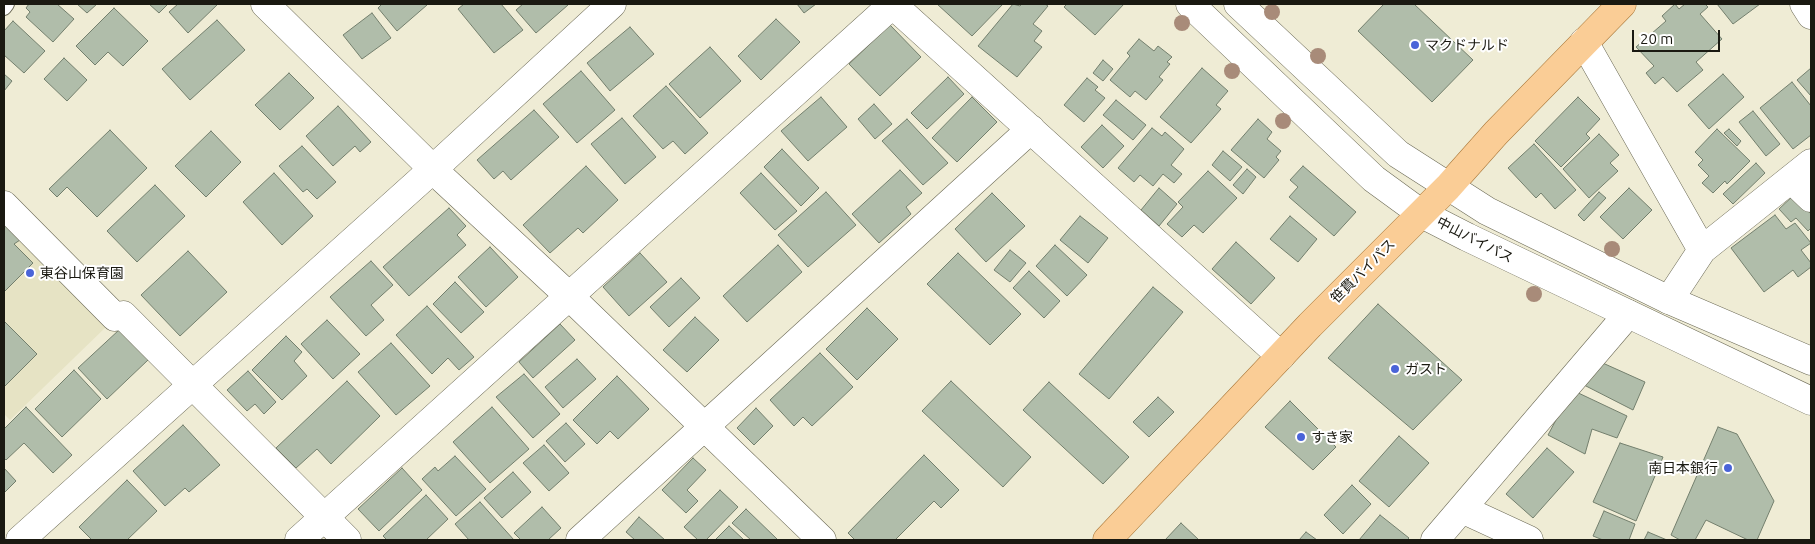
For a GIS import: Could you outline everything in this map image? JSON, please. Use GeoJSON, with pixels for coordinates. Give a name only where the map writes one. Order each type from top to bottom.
{"type":"FeatureCollection","features":[{"type":"Feature","properties":{"kind":"main road","name":"笹貫バイパス"},"geometry":{"type":"LineString","coordinates":[[1107,540],[1281,356],[1422,214],[1496,133],[1622,4]]}},
{"type":"Feature","properties":{"kind":"street"},"geometry":{"type":"LineString","coordinates":[[265,4],[433,169],[569,296],[704,427],[806,535]]}},
{"type":"Feature","properties":{"kind":"street"},"geometry":{"type":"LineString","coordinates":[[20,540],[433,169],[612,4]]}},
{"type":"Feature","properties":{"kind":"street"},"geometry":{"type":"LineString","coordinates":[[299,540],[893,4],[1281,356]]}},
{"type":"Feature","properties":{"kind":"street","name":"中山バイパス"},"geometry":{"type":"LineString","coordinates":[[1190,4],[1374,179],[1422,214],[1467,238],[1811,401]]}},
{"type":"Feature","properties":{"kind":"street"},"geometry":{"type":"LineString","coordinates":[[1238,4],[1398,154],[1448,187],[1487,211],[1669,300],[1811,361]]}},
{"type":"Feature","properties":{"kind":"street"},"geometry":{"type":"LineString","coordinates":[[1804,4],[1811,15]]}},
{"type":"Feature","properties":{"kind":"street"},"geometry":{"type":"LineString","coordinates":[[1584,42],[1702,250]]}},
{"type":"Feature","properties":{"kind":"street"},"geometry":{"type":"LineString","coordinates":[[580,540],[1031,129]]}},
{"type":"Feature","properties":{"kind":"street"},"geometry":{"type":"LineString","coordinates":[[1669,300],[1702,250],[1801,171],[1811,198]]}},
{"type":"Feature","properties":{"kind":"street"},"geometry":{"type":"LineString","coordinates":[[4,205],[115,317],[123,315],[347,540]]}},
{"type":"Feature","properties":{"kind":"street"},"geometry":{"type":"LineString","coordinates":[[1435,540],[1628,314]]}},
{"type":"Feature","properties":{"kind":"street"},"geometry":{"type":"LineString","coordinates":[[1462,508],[1529,540]]}},
{"type":"Feature","properties":{"kind":"lane"},"geometry":{"type":"LineString","coordinates":[[4,8],[8,4]]}},
{"type":"Feature","properties":{"kind":"shaded area","name":"東谷山保育園"},"geometry":{"type":"Polygon","coordinates":[[[4,220],[107,326],[10,420],[4,414],[4,220]]]}},
{"type":"Feature","properties":{"kind":"building"},"geometry":{"type":"Polygon","coordinates":[[[29,4],[57,4],[74,19],[53,42],[26,17],[30,12],[26,8],[29,4]]]}},
{"type":"Feature","properties":{"kind":"building"},"geometry":{"type":"Polygon","coordinates":[[[77,4],[97,4],[87,13],[77,4]]]}},
{"type":"Feature","properties":{"kind":"building"},"geometry":{"type":"Polygon","coordinates":[[[149,4],[168,4],[159,13],[149,4]]]}},
{"type":"Feature","properties":{"kind":"building"},"geometry":{"type":"Polygon","coordinates":[[[178,4],[218,4],[188,33],[169,12],[178,4]]]}},
{"type":"Feature","properties":{"kind":"building"},"geometry":{"type":"Polygon","coordinates":[[[382,4],[427,5],[397,31],[378,8],[382,4]]]}},
{"type":"Feature","properties":{"kind":"building"},"geometry":{"type":"Polygon","coordinates":[[[464,4],[501,4],[523,30],[494,53],[458,9],[464,4]]]}},
{"type":"Feature","properties":{"kind":"building"},"geometry":{"type":"Polygon","coordinates":[[[523,4],[568,5],[536,33],[516,10],[523,4]]]}},
{"type":"Feature","properties":{"kind":"building"},"geometry":{"type":"Polygon","coordinates":[[[797,4],[816,4],[804,13],[797,4]]]}},
{"type":"Feature","properties":{"kind":"building"},"geometry":{"type":"Polygon","coordinates":[[[937,4],[1003,4],[972,36],[937,4]]]}},
{"type":"Feature","properties":{"kind":"building"},"geometry":{"type":"Polygon","coordinates":[[[1013,4],[1020,6],[1022,4],[1045,4],[1048,6],[1033,24],[1042,31],[1034,41],[1042,47],[1017,77],[978,46],[1013,4]]]}},
{"type":"Feature","properties":{"kind":"building"},"geometry":{"type":"Polygon","coordinates":[[[1067,4],[1124,4],[1095,35],[1064,7],[1067,4]]]}},
{"type":"Feature","properties":{"kind":"building","name":"マクドナルド"},"geometry":{"type":"Polygon","coordinates":[[[1384,4],[1414,4],[1473,60],[1432,102],[1358,31],[1384,4]]]}},
{"type":"Feature","properties":{"kind":"building"},"geometry":{"type":"Polygon","coordinates":[[[1675,4],[1679,9],[1685,4],[1705,4],[1708,7],[1700,14],[1722,39],[1696,62],[1703,70],[1677,92],[1663,77],[1655,84],[1646,73],[1654,66],[1636,47],[1666,21],[1662,16],[1675,4]]]}},
{"type":"Feature","properties":{"kind":"building"},"geometry":{"type":"Polygon","coordinates":[[[1717,4],[1760,4],[1733,24],[1717,4]]]}},
{"type":"Feature","properties":{"kind":"building"},"geometry":{"type":"Polygon","coordinates":[[[114,8],[148,41],[123,66],[108,52],[95,65],[76,46],[114,8]]]}},
{"type":"Feature","properties":{"kind":"building"},"geometry":{"type":"Polygon","coordinates":[[[372,13],[391,38],[362,59],[343,35],[372,13]]]}},
{"type":"Feature","properties":{"kind":"building"},"geometry":{"type":"Polygon","coordinates":[[[776,19],[800,42],[761,80],[738,56],[776,19]]]}},
{"type":"Feature","properties":{"kind":"building"},"geometry":{"type":"Polygon","coordinates":[[[217,20],[245,50],[190,100],[162,69],[217,20]]]}},
{"type":"Feature","properties":{"kind":"building"},"geometry":{"type":"Polygon","coordinates":[[[13,21],[45,51],[24,73],[4,55],[4,31],[13,21]]]}},
{"type":"Feature","properties":{"kind":"building"},"geometry":{"type":"Polygon","coordinates":[[[890,25],[921,57],[880,96],[849,64],[890,25]]]}},
{"type":"Feature","properties":{"kind":"building"},"geometry":{"type":"Polygon","coordinates":[[[630,27],[654,54],[610,91],[587,63],[630,27]]]}},
{"type":"Feature","properties":{"kind":"building"},"geometry":{"type":"Polygon","coordinates":[[[1139,39],[1154,51],[1158,46],[1172,57],[1167,62],[1170,64],[1159,77],[1163,80],[1146,100],[1135,91],[1130,97],[1110,80],[1130,56],[1127,53],[1139,39]]]}},
{"type":"Feature","properties":{"kind":"building"},"geometry":{"type":"Polygon","coordinates":[[[710,47],[741,81],[700,118],[669,84],[710,47]]]}},
{"type":"Feature","properties":{"kind":"building"},"geometry":{"type":"Polygon","coordinates":[[[64,58],[87,80],[67,101],[44,79],[64,58]]]}},
{"type":"Feature","properties":{"kind":"building"},"geometry":{"type":"Polygon","coordinates":[[[1103,60],[1113,69],[1103,81],[1093,73],[1103,60]]]}},
{"type":"Feature","properties":{"kind":"building"},"geometry":{"type":"Polygon","coordinates":[[[1202,68],[1228,91],[1216,105],[1221,109],[1191,143],[1160,117],[1202,68]]]}},
{"type":"Feature","properties":{"kind":"building"},"geometry":{"type":"Polygon","coordinates":[[[1811,68],[1811,96],[1797,80],[1811,68]]]}},
{"type":"Feature","properties":{"kind":"building"},"geometry":{"type":"Polygon","coordinates":[[[581,71],[615,110],[577,143],[543,104],[581,71]]]}},
{"type":"Feature","properties":{"kind":"building"},"geometry":{"type":"Polygon","coordinates":[[[289,73],[314,98],[280,130],[255,105],[289,73]]]}},
{"type":"Feature","properties":{"kind":"building"},"geometry":{"type":"Polygon","coordinates":[[[4,74],[12,81],[4,91],[4,74]]]}},
{"type":"Feature","properties":{"kind":"building"},"geometry":{"type":"Polygon","coordinates":[[[1723,74],[1744,97],[1709,129],[1688,105],[1723,74]]]}},
{"type":"Feature","properties":{"kind":"building"},"geometry":{"type":"Polygon","coordinates":[[[948,77],[964,94],[927,129],[911,113],[948,77]]]}},
{"type":"Feature","properties":{"kind":"building"},"geometry":{"type":"Polygon","coordinates":[[[1087,78],[1098,87],[1095,90],[1105,98],[1084,122],[1064,105],[1087,78]]]}},
{"type":"Feature","properties":{"kind":"building"},"geometry":{"type":"Polygon","coordinates":[[[1792,82],[1811,106],[1811,135],[1793,149],[1760,108],[1792,82]]]}},
{"type":"Feature","properties":{"kind":"building"},"geometry":{"type":"Polygon","coordinates":[[[666,86],[708,133],[685,154],[673,141],[663,149],[633,116],[666,86]]]}},
{"type":"Feature","properties":{"kind":"building"},"geometry":{"type":"Polygon","coordinates":[[[821,97],[847,127],[808,161],[781,131],[821,97]]]}},
{"type":"Feature","properties":{"kind":"building"},"geometry":{"type":"Polygon","coordinates":[[[972,97],[997,122],[957,162],[932,138],[972,97]]]}},
{"type":"Feature","properties":{"kind":"building"},"geometry":{"type":"Polygon","coordinates":[[[1578,97],[1600,119],[1586,134],[1590,138],[1561,167],[1535,141],[1578,97]]]}},
{"type":"Feature","properties":{"kind":"building"},"geometry":{"type":"Polygon","coordinates":[[[1116,100],[1146,125],[1133,140],[1103,115],[1116,100]]]}},
{"type":"Feature","properties":{"kind":"building"},"geometry":{"type":"Polygon","coordinates":[[[874,104],[892,124],[875,139],[858,119],[874,104]]]}},
{"type":"Feature","properties":{"kind":"building"},"geometry":{"type":"Polygon","coordinates":[[[338,106],[371,142],[360,152],[355,146],[333,166],[306,136],[338,106]]]}},
{"type":"Feature","properties":{"kind":"building"},"geometry":{"type":"Polygon","coordinates":[[[534,110],[559,137],[511,180],[503,171],[494,179],[477,160],[534,110]]]}},
{"type":"Feature","properties":{"kind":"building"},"geometry":{"type":"Polygon","coordinates":[[[1753,111],[1780,144],[1766,156],[1739,122],[1753,111]]]}},
{"type":"Feature","properties":{"kind":"building"},"geometry":{"type":"Polygon","coordinates":[[[622,118],[656,157],[625,184],[591,144],[622,118]]]}},
{"type":"Feature","properties":{"kind":"building"},"geometry":{"type":"Polygon","coordinates":[[[907,119],[948,163],[923,185],[882,141],[907,119]]]}},
{"type":"Feature","properties":{"kind":"building"},"geometry":{"type":"Polygon","coordinates":[[[1258,119],[1272,132],[1267,139],[1281,151],[1276,157],[1279,160],[1264,178],[1231,150],[1258,119]]]}},
{"type":"Feature","properties":{"kind":"building"},"geometry":{"type":"Polygon","coordinates":[[[1102,125],[1124,146],[1103,168],[1081,147],[1102,125]]]}},
{"type":"Feature","properties":{"kind":"building"},"geometry":{"type":"Polygon","coordinates":[[[1152,128],[1162,136],[1165,132],[1184,149],[1171,165],[1182,174],[1174,183],[1163,174],[1153,186],[1140,175],[1134,182],[1118,168],[1152,128]]]}},
{"type":"Feature","properties":{"kind":"building"},"geometry":{"type":"Polygon","coordinates":[[[1717,129],[1750,161],[1727,184],[1725,181],[1713,193],[1702,183],[1709,176],[1698,165],[1703,160],[1695,152],[1717,129]]]}},
{"type":"Feature","properties":{"kind":"building"},"geometry":{"type":"Polygon","coordinates":[[[1729,129],[1741,141],[1737,146],[1724,133],[1729,129]]]}},
{"type":"Feature","properties":{"kind":"building"},"geometry":{"type":"Polygon","coordinates":[[[110,130],[147,168],[97,217],[67,187],[57,197],[49,189],[110,130]]]}},
{"type":"Feature","properties":{"kind":"building"},"geometry":{"type":"Polygon","coordinates":[[[211,131],[241,162],[206,197],[175,166],[211,131]]]}},
{"type":"Feature","properties":{"kind":"building"},"geometry":{"type":"Polygon","coordinates":[[[1599,134],[1619,155],[1610,163],[1618,171],[1589,198],[1563,169],[1599,134]]]}},
{"type":"Feature","properties":{"kind":"building"},"geometry":{"type":"Polygon","coordinates":[[[1534,144],[1576,190],[1555,209],[1541,193],[1536,198],[1508,168],[1534,144]]]}},
{"type":"Feature","properties":{"kind":"building"},"geometry":{"type":"Polygon","coordinates":[[[302,146],[336,182],[317,199],[307,189],[303,192],[279,166],[302,146]]]}},
{"type":"Feature","properties":{"kind":"building"},"geometry":{"type":"Polygon","coordinates":[[[782,149],[819,188],[801,206],[764,167],[782,149]]]}},
{"type":"Feature","properties":{"kind":"building"},"geometry":{"type":"Polygon","coordinates":[[[1223,151],[1242,167],[1230,181],[1212,165],[1223,151]]]}},
{"type":"Feature","properties":{"kind":"building"},"geometry":{"type":"Polygon","coordinates":[[[1756,163],[1765,173],[1733,204],[1723,194],[1756,163]]]}},
{"type":"Feature","properties":{"kind":"building"},"geometry":{"type":"Polygon","coordinates":[[[586,166],[618,200],[583,233],[578,228],[550,253],[523,225],[586,166]]]}},
{"type":"Feature","properties":{"kind":"building"},"geometry":{"type":"Polygon","coordinates":[[[1303,166],[1356,212],[1334,236],[1289,197],[1298,187],[1290,180],[1303,166]]]}},
{"type":"Feature","properties":{"kind":"building"},"geometry":{"type":"Polygon","coordinates":[[[1247,169],[1256,177],[1243,194],[1233,185],[1247,169]]]}},
{"type":"Feature","properties":{"kind":"building"},"geometry":{"type":"Polygon","coordinates":[[[900,170],[922,193],[906,207],[911,214],[879,243],[852,214],[900,170]]]}},
{"type":"Feature","properties":{"kind":"building"},"geometry":{"type":"Polygon","coordinates":[[[1208,171],[1237,198],[1203,233],[1194,225],[1182,237],[1167,224],[1183,207],[1178,202],[1208,171]]]}},
{"type":"Feature","properties":{"kind":"building"},"geometry":{"type":"Polygon","coordinates":[[[274,173],[313,216],[282,245],[243,202],[274,173]]]}},
{"type":"Feature","properties":{"kind":"building"},"geometry":{"type":"Polygon","coordinates":[[[761,173],[797,211],[775,230],[740,193],[761,173]]]}},
{"type":"Feature","properties":{"kind":"building"},"geometry":{"type":"Polygon","coordinates":[[[155,185],[185,216],[137,262],[107,231],[155,185]]]}},
{"type":"Feature","properties":{"kind":"building"},"geometry":{"type":"Polygon","coordinates":[[[1159,188],[1177,204],[1159,226],[1141,210],[1159,188]]]}},
{"type":"Feature","properties":{"kind":"building"},"geometry":{"type":"Polygon","coordinates":[[[1629,188],[1652,210],[1623,239],[1600,217],[1629,188]]]}},
{"type":"Feature","properties":{"kind":"building"},"geometry":{"type":"Polygon","coordinates":[[[826,192],[856,225],[808,267],[778,235],[826,192]]]}},
{"type":"Feature","properties":{"kind":"building"},"geometry":{"type":"Polygon","coordinates":[[[1599,192],[1606,198],[1584,221],[1578,215],[1599,192]]]}},
{"type":"Feature","properties":{"kind":"building"},"geometry":{"type":"Polygon","coordinates":[[[992,193],[1025,226],[986,262],[955,229],[992,193]]]}},
{"type":"Feature","properties":{"kind":"building"},"geometry":{"type":"Polygon","coordinates":[[[1794,195],[1811,214],[1811,228],[1808,231],[1796,218],[1791,222],[1779,209],[1794,195]]]}},
{"type":"Feature","properties":{"kind":"building"},"geometry":{"type":"Polygon","coordinates":[[[449,208],[466,226],[457,235],[466,245],[409,296],[383,267],[449,208]]]}},
{"type":"Feature","properties":{"kind":"building"},"geometry":{"type":"Polygon","coordinates":[[[1775,215],[1786,229],[1795,223],[1811,243],[1801,250],[1811,263],[1811,267],[1798,277],[1793,270],[1764,292],[1731,248],[1775,215]]]}},
{"type":"Feature","properties":{"kind":"building"},"geometry":{"type":"Polygon","coordinates":[[[1080,216],[1108,238],[1088,263],[1060,240],[1080,216]]]}},
{"type":"Feature","properties":{"kind":"building"},"geometry":{"type":"Polygon","coordinates":[[[1290,216],[1317,239],[1298,262],[1270,239],[1290,216]]]}},
{"type":"Feature","properties":{"kind":"building"},"geometry":{"type":"Polygon","coordinates":[[[4,224],[20,240],[14,244],[33,263],[4,292],[4,224]]]}},
{"type":"Feature","properties":{"kind":"building"},"geometry":{"type":"Polygon","coordinates":[[[1236,242],[1275,278],[1251,304],[1212,269],[1236,242]]]}},
{"type":"Feature","properties":{"kind":"building"},"geometry":{"type":"Polygon","coordinates":[[[778,245],[802,272],[747,322],[723,296],[778,245]]]}},
{"type":"Feature","properties":{"kind":"building"},"geometry":{"type":"Polygon","coordinates":[[[1055,245],[1087,275],[1067,296],[1036,266],[1055,245]]]}},
{"type":"Feature","properties":{"kind":"building"},"geometry":{"type":"Polygon","coordinates":[[[490,247],[518,277],[486,307],[458,277],[490,247]]]}},
{"type":"Feature","properties":{"kind":"building"},"geometry":{"type":"Polygon","coordinates":[[[1010,250],[1026,263],[1010,282],[994,270],[1010,250]]]}},
{"type":"Feature","properties":{"kind":"building"},"geometry":{"type":"Polygon","coordinates":[[[188,251],[227,292],[180,336],[141,295],[188,251]]]}},
{"type":"Feature","properties":{"kind":"building"},"geometry":{"type":"Polygon","coordinates":[[[640,253],[667,282],[629,316],[603,287],[640,253]]]}},
{"type":"Feature","properties":{"kind":"building"},"geometry":{"type":"Polygon","coordinates":[[[958,253],[1021,314],[990,345],[927,284],[958,253]]]}},
{"type":"Feature","properties":{"kind":"building"},"geometry":{"type":"Polygon","coordinates":[[[371,261],[393,285],[371,305],[384,320],[366,336],[330,297],[371,261]]]}},
{"type":"Feature","properties":{"kind":"building"},"geometry":{"type":"Polygon","coordinates":[[[1029,271],[1060,301],[1044,318],[1013,288],[1029,271]]]}},
{"type":"Feature","properties":{"kind":"building"},"geometry":{"type":"Polygon","coordinates":[[[681,278],[700,298],[669,327],[650,307],[681,278]]]}},
{"type":"Feature","properties":{"kind":"building"},"geometry":{"type":"Polygon","coordinates":[[[455,282],[484,312],[461,333],[433,304],[455,282]]]}},
{"type":"Feature","properties":{"kind":"building"},"geometry":{"type":"Polygon","coordinates":[[[1153,287],[1183,312],[1109,399],[1079,374],[1153,287]]]}},
{"type":"Feature","properties":{"kind":"building","name":"ガスト"},"geometry":{"type":"Polygon","coordinates":[[[1378,304],[1462,380],[1413,430],[1328,358],[1378,304]]]}},
{"type":"Feature","properties":{"kind":"building"},"geometry":{"type":"Polygon","coordinates":[[[427,306],[474,357],[459,370],[448,358],[432,374],[396,335],[427,306]]]}},
{"type":"Feature","properties":{"kind":"building"},"geometry":{"type":"Polygon","coordinates":[[[867,308],[898,339],[857,380],[826,349],[867,308]]]}},
{"type":"Feature","properties":{"kind":"building"},"geometry":{"type":"Polygon","coordinates":[[[695,317],[719,340],[687,372],[663,350],[695,317]]]}},
{"type":"Feature","properties":{"kind":"building"},"geometry":{"type":"Polygon","coordinates":[[[327,320],[360,354],[333,379],[301,344],[327,320]]]}},
{"type":"Feature","properties":{"kind":"building"},"geometry":{"type":"Polygon","coordinates":[[[4,321],[37,354],[4,387],[4,321]]]}},
{"type":"Feature","properties":{"kind":"building"},"geometry":{"type":"Polygon","coordinates":[[[560,324],[575,340],[533,378],[519,362],[560,324]]]}},
{"type":"Feature","properties":{"kind":"building"},"geometry":{"type":"Polygon","coordinates":[[[119,330],[148,360],[107,399],[78,368],[119,330]]]}},
{"type":"Feature","properties":{"kind":"building"},"geometry":{"type":"Polygon","coordinates":[[[286,336],[302,352],[294,361],[307,376],[282,400],[252,370],[286,336]]]}},
{"type":"Feature","properties":{"kind":"building"},"geometry":{"type":"Polygon","coordinates":[[[391,343],[430,386],[396,415],[358,372],[391,343]]]}},
{"type":"Feature","properties":{"kind":"building"},"geometry":{"type":"Polygon","coordinates":[[[820,353],[853,387],[812,426],[803,417],[794,426],[770,400],[820,353]]]}},
{"type":"Feature","properties":{"kind":"building"},"geometry":{"type":"Polygon","coordinates":[[[577,359],[596,379],[563,408],[545,387],[577,359]]]}},
{"type":"Feature","properties":{"kind":"building"},"geometry":{"type":"Polygon","coordinates":[[[1596,360],[1645,382],[1633,410],[1584,385],[1596,360]]]}},
{"type":"Feature","properties":{"kind":"building"},"geometry":{"type":"Polygon","coordinates":[[[74,370],[101,399],[62,437],[35,409],[74,370]]]}},
{"type":"Feature","properties":{"kind":"building"},"geometry":{"type":"Polygon","coordinates":[[[248,371],[276,402],[264,414],[255,404],[247,411],[227,390],[248,371]]]}},
{"type":"Feature","properties":{"kind":"building"},"geometry":{"type":"Polygon","coordinates":[[[524,374],[560,414],[533,438],[496,397],[524,374]]]}},
{"type":"Feature","properties":{"kind":"building"},"geometry":{"type":"Polygon","coordinates":[[[617,376],[649,409],[618,439],[610,431],[597,444],[573,420],[617,376]]]}},
{"type":"Feature","properties":{"kind":"building"},"geometry":{"type":"Polygon","coordinates":[[[347,381],[380,416],[331,464],[317,449],[296,468],[276,448],[347,381]]]}},
{"type":"Feature","properties":{"kind":"building"},"geometry":{"type":"Polygon","coordinates":[[[951,381],[1031,457],[1003,487],[922,411],[951,381]]]}},
{"type":"Feature","properties":{"kind":"building"},"geometry":{"type":"Polygon","coordinates":[[[1049,382],[1129,457],[1103,484],[1023,410],[1049,382]]]}},
{"type":"Feature","properties":{"kind":"building"},"geometry":{"type":"Polygon","coordinates":[[[1572,390],[1627,416],[1617,438],[1592,429],[1585,454],[1548,435],[1572,390]]]}},
{"type":"Feature","properties":{"kind":"building"},"geometry":{"type":"Polygon","coordinates":[[[1158,397],[1174,412],[1149,437],[1133,422],[1158,397]]]}},
{"type":"Feature","properties":{"kind":"building","name":"すき家"},"geometry":{"type":"Polygon","coordinates":[[[1290,401],[1336,447],[1313,470],[1265,427],[1290,401]]]}},
{"type":"Feature","properties":{"kind":"building"},"geometry":{"type":"Polygon","coordinates":[[[26,407],[72,455],[53,473],[24,443],[6,460],[4,458],[4,429],[26,407]]]}},
{"type":"Feature","properties":{"kind":"building"},"geometry":{"type":"Polygon","coordinates":[[[492,407],[529,449],[490,483],[453,442],[492,407]]]}},
{"type":"Feature","properties":{"kind":"building"},"geometry":{"type":"Polygon","coordinates":[[[756,408],[773,426],[754,445],[737,428],[756,408]]]}},
{"type":"Feature","properties":{"kind":"building"},"geometry":{"type":"Polygon","coordinates":[[[566,423],[585,444],[565,462],[546,441],[566,423]]]}},
{"type":"Feature","properties":{"kind":"building"},"geometry":{"type":"Polygon","coordinates":[[[183,425],[220,465],[189,492],[185,488],[165,506],[133,471],[183,425]]]}},
{"type":"Feature","properties":{"kind":"building","name":"南日本銀行"},"geometry":{"type":"Polygon","coordinates":[[[1718,427],[1737,434],[1774,501],[1757,540],[1748,540],[1706,520],[1695,540],[1680,540],[1671,535],[1718,427]]]}},
{"type":"Feature","properties":{"kind":"building"},"geometry":{"type":"Polygon","coordinates":[[[1399,436],[1429,463],[1389,507],[1359,481],[1399,436]]]}},
{"type":"Feature","properties":{"kind":"building"},"geometry":{"type":"Polygon","coordinates":[[[1620,443],[1663,457],[1636,521],[1593,502],[1620,443]]]}},
{"type":"Feature","properties":{"kind":"building"},"geometry":{"type":"Polygon","coordinates":[[[544,445],[569,473],[549,491],[523,463],[544,445]]]}},
{"type":"Feature","properties":{"kind":"building"},"geometry":{"type":"Polygon","coordinates":[[[1547,448],[1574,472],[1533,518],[1506,494],[1547,448]]]}},
{"type":"Feature","properties":{"kind":"building"},"geometry":{"type":"Polygon","coordinates":[[[924,455],[959,490],[941,508],[934,501],[895,540],[855,540],[848,533],[924,455]]]}},
{"type":"Feature","properties":{"kind":"building"},"geometry":{"type":"Polygon","coordinates":[[[455,456],[486,489],[456,516],[422,479],[435,467],[438,471],[455,456]]]}},
{"type":"Feature","properties":{"kind":"building"},"geometry":{"type":"Polygon","coordinates":[[[693,458],[706,470],[687,490],[698,501],[686,513],[662,490],[693,458]]]}},
{"type":"Feature","properties":{"kind":"building"},"geometry":{"type":"Polygon","coordinates":[[[4,468],[16,481],[4,493],[4,468]]]}},
{"type":"Feature","properties":{"kind":"building"},"geometry":{"type":"Polygon","coordinates":[[[402,468],[422,490],[379,531],[358,509],[402,468]]]}},
{"type":"Feature","properties":{"kind":"building"},"geometry":{"type":"Polygon","coordinates":[[[513,472],[531,492],[502,518],[484,498],[513,472]]]}},
{"type":"Feature","properties":{"kind":"building"},"geometry":{"type":"Polygon","coordinates":[[[127,480],[157,511],[127,540],[92,540],[79,527],[127,480]]]}},
{"type":"Feature","properties":{"kind":"building"},"geometry":{"type":"Polygon","coordinates":[[[1352,485],[1371,504],[1343,534],[1324,515],[1352,485]]]}},
{"type":"Feature","properties":{"kind":"building"},"geometry":{"type":"Polygon","coordinates":[[[720,490],[738,507],[706,540],[698,540],[684,527],[720,490]]]}},
{"type":"Feature","properties":{"kind":"building"},"geometry":{"type":"Polygon","coordinates":[[[426,495],[448,519],[426,540],[387,540],[383,536],[426,495]]]}},
{"type":"Feature","properties":{"kind":"building"},"geometry":{"type":"Polygon","coordinates":[[[480,502],[514,540],[469,540],[455,524],[480,502]]]}},
{"type":"Feature","properties":{"kind":"building"},"geometry":{"type":"Polygon","coordinates":[[[542,507],[561,528],[548,540],[521,540],[514,533],[542,507]]]}},
{"type":"Feature","properties":{"kind":"building"},"geometry":{"type":"Polygon","coordinates":[[[746,509],[776,540],[751,540],[732,523],[746,509]]]}},
{"type":"Feature","properties":{"kind":"building"},"geometry":{"type":"Polygon","coordinates":[[[1604,511],[1635,524],[1629,540],[1603,540],[1593,536],[1604,511]]]}},
{"type":"Feature","properties":{"kind":"building"},"geometry":{"type":"Polygon","coordinates":[[[1380,515],[1409,538],[1407,540],[1359,540],[1380,515]]]}},
{"type":"Feature","properties":{"kind":"building"},"geometry":{"type":"Polygon","coordinates":[[[639,517],[665,540],[635,540],[626,532],[639,517]]]}},
{"type":"Feature","properties":{"kind":"building"},"geometry":{"type":"Polygon","coordinates":[[[1181,523],[1199,540],[1165,540],[1181,523]]]}},
{"type":"Feature","properties":{"kind":"building"},"geometry":{"type":"Polygon","coordinates":[[[729,526],[744,540],[715,540],[729,526]]]}},
{"type":"Feature","properties":{"kind":"building"},"geometry":{"type":"Polygon","coordinates":[[[1306,532],[1317,540],[1299,540],[1306,532]]]}},
{"type":"Feature","properties":{"kind":"building"},"geometry":{"type":"Polygon","coordinates":[[[1648,532],[1667,540],[1644,540],[1648,532]]]}},
{"type":"Feature","properties":{"kind":"place","name":"マクドナルド"},"geometry":{"type":"Point","coordinates":[1415,45]}},
{"type":"Feature","properties":{"kind":"place","name":"東谷山保育園"},"geometry":{"type":"Point","coordinates":[30,273]}},
{"type":"Feature","properties":{"kind":"place","name":"ガスト"},"geometry":{"type":"Point","coordinates":[1395,369]}},
{"type":"Feature","properties":{"kind":"place","name":"すき家"},"geometry":{"type":"Point","coordinates":[1301,437]}},
{"type":"Feature","properties":{"kind":"place","name":"南日本銀行"},"geometry":{"type":"Point","coordinates":[1728,468]}}]}
